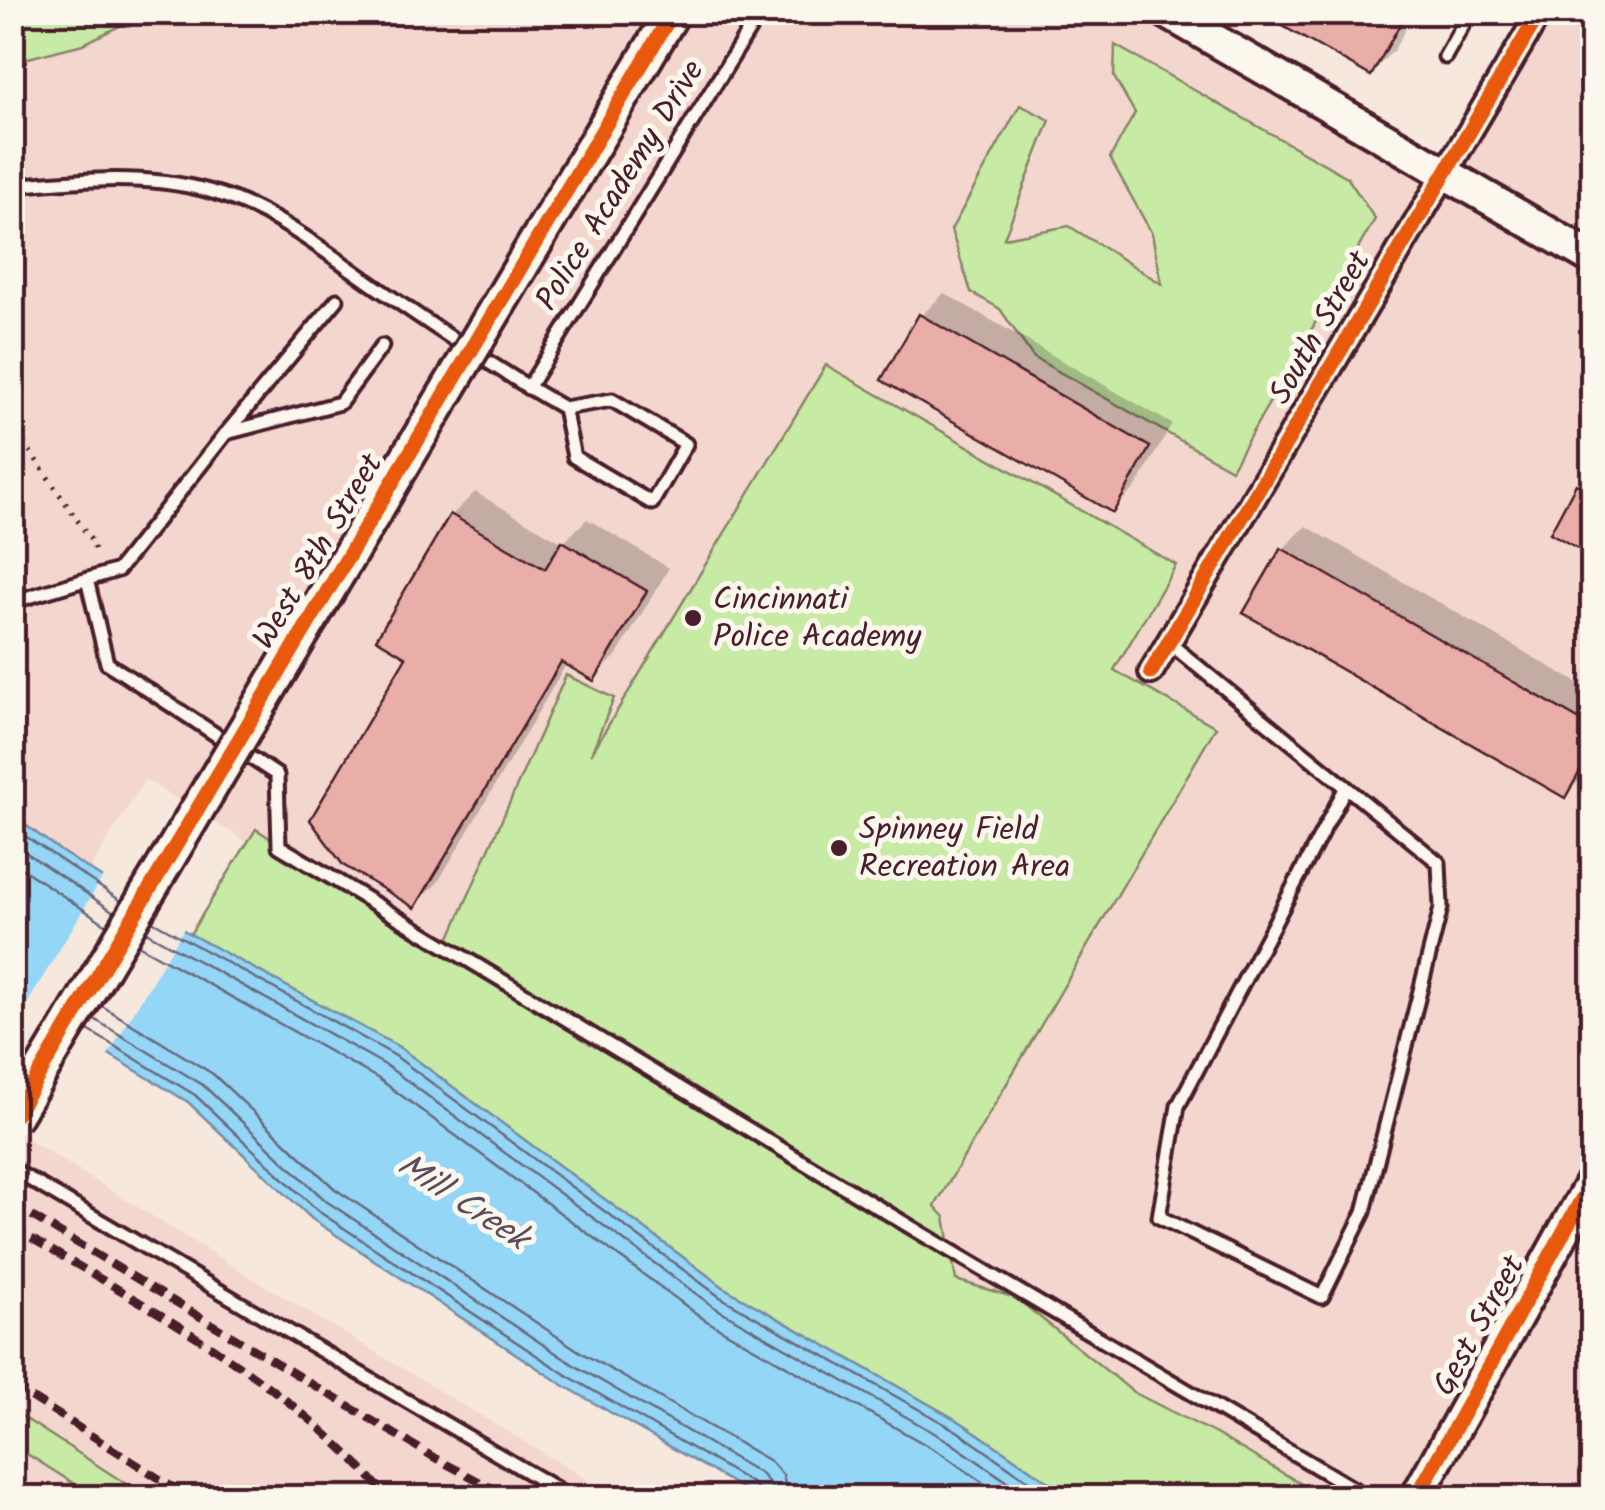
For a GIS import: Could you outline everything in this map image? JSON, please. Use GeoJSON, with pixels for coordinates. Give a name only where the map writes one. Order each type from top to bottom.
{"type":"FeatureCollection","features":[{"type":"Feature","properties":{"kind":"main road","name":"West 8th Street"},"geometry":{"type":"LineString","coordinates":[[12,1120],[673,12]]}},
{"type":"Feature","properties":{"kind":"street"},"geometry":{"type":"LineString","coordinates":[[1166,12],[1592,258]]}},
{"type":"Feature","properties":{"kind":"street","name":"South Street"},"geometry":{"type":"LineString","coordinates":[[1151,672],[1540,12]]}},
{"type":"Feature","properties":{"kind":"street","name":"Gest Street"},"geometry":{"type":"LineString","coordinates":[[1416,1498],[1590,1192]]}},
{"type":"Feature","properties":{"kind":"lane","name":"Police Academy Drive"},"geometry":{"type":"LineString","coordinates":[[528,388],[760,12]]}},
{"type":"Feature","properties":{"kind":"lane"},"geometry":{"type":"LineString","coordinates":[[1444,57],[1470,12]]}},
{"type":"Feature","properties":{"kind":"lane"},"geometry":{"type":"LineString","coordinates":[[12,186],[143,180],[190,186],[234,199],[293,229],[528,388],[564,408],[612,400],[686,444],[652,503],[574,457],[564,408]]}},
{"type":"Feature","properties":{"kind":"lane"},"geometry":{"type":"LineString","coordinates":[[12,602],[118,570],[336,300]]}},
{"type":"Feature","properties":{"kind":"lane"},"geometry":{"type":"LineString","coordinates":[[226,433],[340,403],[382,346]]}},
{"type":"Feature","properties":{"kind":"lane"},"geometry":{"type":"LineString","coordinates":[[87,578],[107,664],[277,775],[279,846],[1369,1498]]}},
{"type":"Feature","properties":{"kind":"lane"},"geometry":{"type":"LineString","coordinates":[[1168,642],[1346,787],[1439,863],[1441,908],[1364,1212],[1322,1297],[1159,1217],[1178,1106],[1346,787]]}},
{"type":"Feature","properties":{"kind":"lane"},"geometry":{"type":"LineString","coordinates":[[12,1169],[572,1498]]}},
{"type":"Feature","properties":{"kind":"path"},"geometry":{"type":"LineString","coordinates":[[12,425],[92,543],[101,575]]}},
{"type":"Feature","properties":{"kind":"shaded area"},"geometry":{"type":"Polygon","coordinates":[[[146,12],[1166,13],[1445,171],[1540,13],[1592,13],[1592,1497],[1071,1497],[911,1245],[145,780],[13,994],[13,62],[83,44],[146,12]]]}},
{"type":"Feature","properties":{"kind":"shaded area"},"geometry":{"type":"Polygon","coordinates":[[[12,1129],[244,1273],[616,1497],[13,1497],[12,1129]]]}},
{"type":"Feature","properties":{"kind":"green space"},"geometry":{"type":"Polygon","coordinates":[[[13,12],[146,13],[83,44],[13,62],[13,12]]]}},
{"type":"Feature","properties":{"kind":"green space"},"geometry":{"type":"Polygon","coordinates":[[[1115,45],[1347,177],[1375,219],[1231,469],[1033,357],[1000,309],[971,292],[951,230],[1020,105],[1050,120],[1004,238],[1069,226],[1162,284],[1152,234],[1110,158],[1135,113],[1114,77],[1115,45]]]}},
{"type":"Feature","properties":{"kind":"green space","name":"Spinney Field Recreation Area"},"geometry":{"type":"Polygon","coordinates":[[[826,365],[1176,565],[1114,670],[1216,727],[935,1206],[945,1217],[956,1280],[1016,1298],[1133,1392],[1300,1483],[1305,1497],[1071,1497],[962,1423],[726,1289],[399,1047],[190,934],[256,829],[443,953],[566,675],[614,698],[591,754],[826,365]]]}},
{"type":"Feature","properties":{"kind":"green space"},"geometry":{"type":"Polygon","coordinates":[[[12,1410],[145,1497],[95,1497],[13,1445],[12,1410]]]}},
{"type":"Feature","properties":{"kind":"water","name":"Mill Creek"},"geometry":{"type":"Polygon","coordinates":[[[12,815],[190,934],[399,1047],[726,1289],[962,1423],[1071,1497],[757,1497],[563,1385],[312,1219],[188,1102],[13,996],[12,815]]]}},
{"type":"Feature","properties":{"kind":"pier"},"geometry":{"type":"Polygon","coordinates":[[[105,873],[186,925],[106,1058],[24,1009],[105,873]]]}},
{"type":"Feature","properties":{"kind":"building"},"geometry":{"type":"Polygon","coordinates":[[[1258,12],[1407,12],[1371,76],[1258,12]]]}},
{"type":"Feature","properties":{"kind":"building"},"geometry":{"type":"Polygon","coordinates":[[[919,314],[1150,447],[1113,513],[881,380],[919,314]]]}},
{"type":"Feature","properties":{"kind":"building"},"geometry":{"type":"Polygon","coordinates":[[[1576,484],[1592,493],[1592,556],[1550,533],[1576,484]]]}},
{"type":"Feature","properties":{"kind":"building","name":"Cincinnati Police Academy"},"geometry":{"type":"Polygon","coordinates":[[[450,514],[545,569],[562,541],[647,591],[594,681],[561,662],[415,908],[343,865],[310,820],[406,657],[376,639],[450,514]]]}},
{"type":"Feature","properties":{"kind":"building"},"geometry":{"type":"Polygon","coordinates":[[[1281,548],[1592,727],[1592,750],[1565,798],[1243,613],[1281,548]]]}},
{"type":"Feature","properties":{"kind":"railway"},"geometry":{"type":"LineString","coordinates":[[12,1204],[435,1458],[511,1498]]}},
{"type":"Feature","properties":{"kind":"railway"},"geometry":{"type":"LineString","coordinates":[[12,1227],[162,1316],[261,1381],[350,1456],[388,1498]]}},
{"type":"Feature","properties":{"kind":"railway"},"geometry":{"type":"LineString","coordinates":[[12,1385],[190,1498]]}},
{"type":"Feature","properties":{"kind":"cycle path"},"geometry":{"type":"LineString","coordinates":[[12,1120],[673,12]]}},
{"type":"Feature","properties":{"kind":"cycle path"},"geometry":{"type":"LineString","coordinates":[[1151,672],[1540,12]]}},
{"type":"Feature","properties":{"kind":"cycle path"},"geometry":{"type":"LineString","coordinates":[[1416,1498],[1592,1181]]}},
{"type":"Feature","properties":{"kind":"place","name":"Cincinnati Police Academy"},"geometry":{"type":"Point","coordinates":[693,618]}},
{"type":"Feature","properties":{"kind":"place","name":"Spinney Field Recreation Area"},"geometry":{"type":"Point","coordinates":[839,848]}}]}
